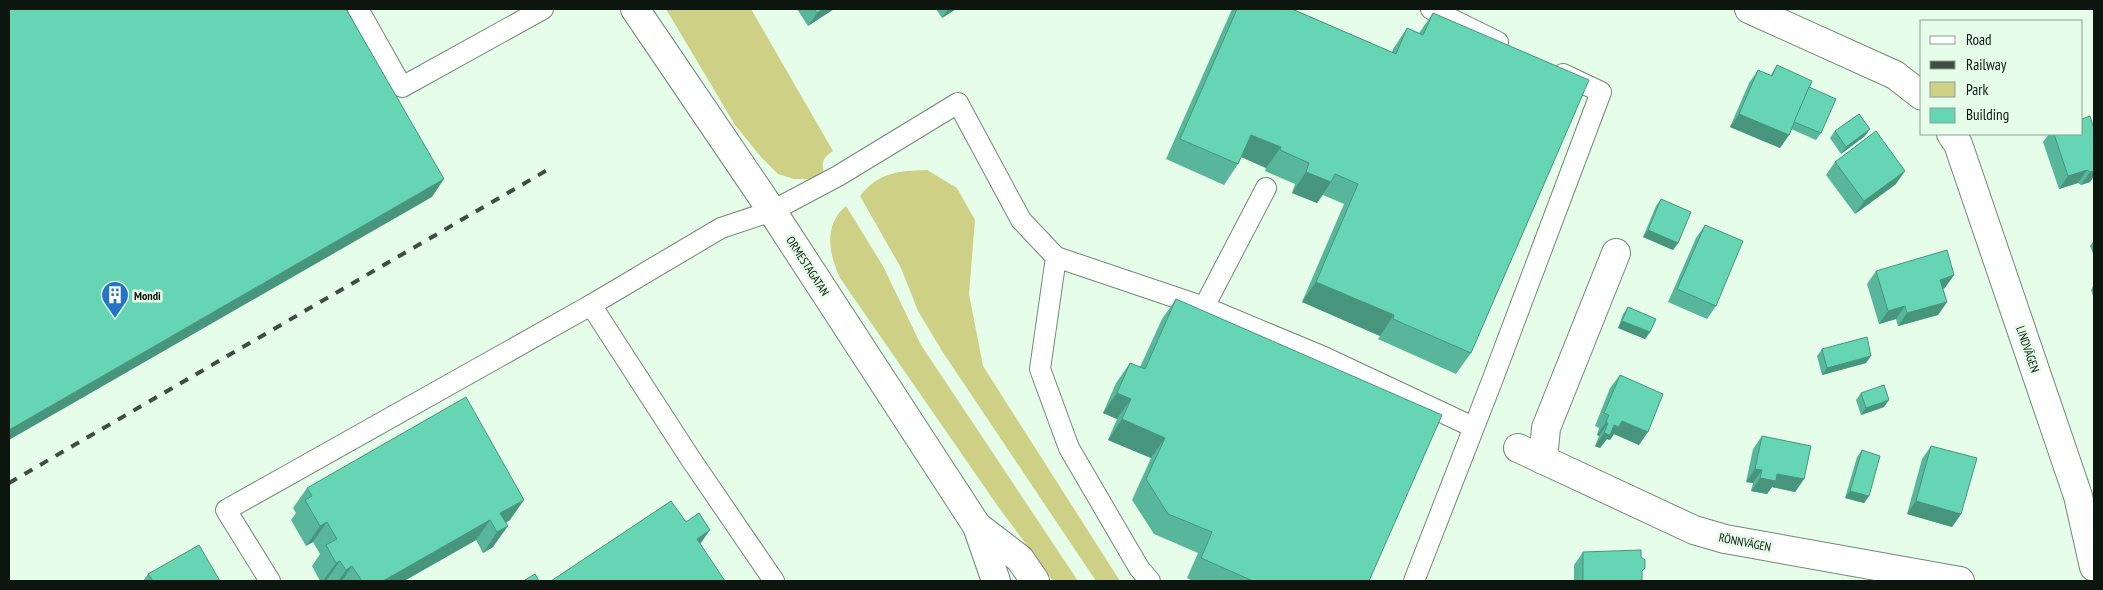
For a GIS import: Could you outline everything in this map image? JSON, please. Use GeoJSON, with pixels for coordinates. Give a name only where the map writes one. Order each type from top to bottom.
{"type":"FeatureCollection","features":[{"type":"Feature","properties":{"kind":"street","name":"ORMESTAGATAN"},"geometry":{"type":"LineString","coordinates":[[635,9],[772,211],[977,526],[996,581]]}},
{"type":"Feature","properties":{"kind":"street"},"geometry":{"type":"LineString","coordinates":[[1749,9],[1895,75],[1920,94]]}},
{"type":"Feature","properties":{"kind":"street","name":"LINDVÄGEN"},"geometry":{"type":"LineString","coordinates":[[1952,135],[1961,153],[2078,496],[2094,568]]}},
{"type":"Feature","properties":{"kind":"street"},"geometry":{"type":"LineString","coordinates":[[1543,460],[1546,428],[1616,253]]}},
{"type":"Feature","properties":{"kind":"street","name":"RÖNNVÄGEN"},"geometry":{"type":"LineString","coordinates":[[1518,448],[1694,530],[1717,537],[1960,581]]}},
{"type":"Feature","properties":{"kind":"street","name":"ORMESTAGATAN"},"geometry":{"type":"LineString","coordinates":[[977,526],[1020,559],[1035,581]]}},
{"type":"Feature","properties":{"kind":"lane"},"geometry":{"type":"LineString","coordinates":[[358,9],[402,87],[543,9]]}},
{"type":"Feature","properties":{"kind":"lane"},"geometry":{"type":"LineString","coordinates":[[1432,10],[1512,49]]}},
{"type":"Feature","properties":{"kind":"lane"},"geometry":{"type":"LineString","coordinates":[[1414,581],[1600,92],[1547,66]]}},
{"type":"Feature","properties":{"kind":"lane"},"geometry":{"type":"LineString","coordinates":[[270,581],[226,510],[591,305],[721,228],[772,211],[838,176],[958,103],[1020,220],[1056,257],[1204,307],[1324,357],[1473,427]]}},
{"type":"Feature","properties":{"kind":"lane"},"geometry":{"type":"LineString","coordinates":[[1204,307],[1266,188]]}},
{"type":"Feature","properties":{"kind":"lane"},"geometry":{"type":"LineString","coordinates":[[1056,257],[1040,370],[1069,448],[1140,568],[1150,581]]}},
{"type":"Feature","properties":{"kind":"lane"},"geometry":{"type":"LineString","coordinates":[[591,305],[774,581]]}},
{"type":"Feature","properties":{"kind":"green space"},"geometry":{"type":"Polygon","coordinates":[[[666,9],[751,9],[833,151],[824,160],[824,174],[810,179],[794,179],[778,174],[761,157],[735,125],[666,9]]]}},
{"type":"Feature","properties":{"kind":"green space"},"geometry":{"type":"Polygon","coordinates":[[[927,170],[957,188],[975,220],[969,294],[983,366],[1120,581],[1096,581],[942,351],[918,311],[901,268],[860,196],[882,177],[898,172],[927,170]]]}},
{"type":"Feature","properties":{"kind":"green space"},"geometry":{"type":"Polygon","coordinates":[[[846,206],[883,266],[921,345],[1078,581],[1053,581],[997,505],[840,278],[833,259],[830,240],[834,222],[846,206]]]}},
{"type":"Feature","properties":{"kind":"building","name":"Mondi"},"geometry":{"type":"Polygon","coordinates":[[[9,9],[346,9],[444,179],[9,430],[9,9]]]}},
{"type":"Feature","properties":{"kind":"building"},"geometry":{"type":"Polygon","coordinates":[[[814,9],[823,9],[817,13],[814,9]]]}},
{"type":"Feature","properties":{"kind":"building"},"geometry":{"type":"Polygon","coordinates":[[[1237,9],[1292,9],[1396,54],[1407,28],[1423,35],[1433,13],[1589,80],[1471,353],[1393,319],[1394,315],[1316,282],[1358,184],[1335,174],[1331,182],[1306,172],[1309,163],[1280,150],[1281,147],[1251,135],[1238,164],[1180,139],[1237,9]]]}},
{"type":"Feature","properties":{"kind":"building"},"geometry":{"type":"Polygon","coordinates":[[[1777,65],[1812,81],[1789,135],[1739,114],[1758,70],[1772,76],[1777,65]]]}},
{"type":"Feature","properties":{"kind":"building"},"geometry":{"type":"Polygon","coordinates":[[[1809,87],[1836,99],[1821,133],[1794,122],[1809,87]]]}},
{"type":"Feature","properties":{"kind":"building"},"geometry":{"type":"Polygon","coordinates":[[[1859,114],[1870,129],[1846,147],[1835,131],[1859,114]]]}},
{"type":"Feature","properties":{"kind":"building"},"geometry":{"type":"Polygon","coordinates":[[[2090,116],[2094,129],[2094,171],[2090,172],[2087,170],[2068,176],[2054,135],[2083,135],[2083,119],[2090,116]]]}},
{"type":"Feature","properties":{"kind":"building"},"geometry":{"type":"Polygon","coordinates":[[[1876,131],[1905,171],[1864,201],[1835,162],[1876,131]]]}},
{"type":"Feature","properties":{"kind":"building"},"geometry":{"type":"Polygon","coordinates":[[[1661,199],[1691,212],[1678,243],[1648,230],[1661,199]]]}},
{"type":"Feature","properties":{"kind":"building"},"geometry":{"type":"Polygon","coordinates":[[[1705,225],[1743,241],[1716,306],[1677,289],[1705,225]]]}},
{"type":"Feature","properties":{"kind":"building"},"geometry":{"type":"Polygon","coordinates":[[[1947,250],[1954,275],[1940,280],[1947,302],[1907,313],[1905,306],[1888,311],[1876,271],[1947,250]]]}},
{"type":"Feature","properties":{"kind":"building"},"geometry":{"type":"Polygon","coordinates":[[[1176,299],[1442,415],[1369,581],[1253,581],[1201,558],[1212,532],[1168,514],[1146,479],[1165,438],[1122,419],[1131,399],[1117,393],[1130,363],[1145,369],[1176,299]]]}},
{"type":"Feature","properties":{"kind":"building"},"geometry":{"type":"Polygon","coordinates":[[[1628,307],[1656,319],[1650,332],[1622,321],[1628,307]]]}},
{"type":"Feature","properties":{"kind":"building"},"geometry":{"type":"Polygon","coordinates":[[[1867,337],[1871,356],[1827,368],[1822,349],[1867,337]]]}},
{"type":"Feature","properties":{"kind":"building"},"geometry":{"type":"Polygon","coordinates":[[[1620,375],[1663,394],[1648,432],[1622,421],[1619,427],[1614,425],[1610,435],[1604,433],[1609,415],[1604,413],[1620,375]]]}},
{"type":"Feature","properties":{"kind":"building"},"geometry":{"type":"Polygon","coordinates":[[[1884,385],[1889,400],[1866,408],[1861,393],[1884,385]]]}},
{"type":"Feature","properties":{"kind":"building"},"geometry":{"type":"Polygon","coordinates":[[[466,397],[524,500],[500,513],[508,526],[497,532],[490,520],[383,581],[362,581],[352,566],[346,570],[340,561],[336,563],[326,545],[337,539],[327,522],[320,526],[305,500],[312,496],[307,488],[466,397]]]}},
{"type":"Feature","properties":{"kind":"building"},"geometry":{"type":"Polygon","coordinates":[[[1762,436],[1811,446],[1804,479],[1777,474],[1776,481],[1760,478],[1762,470],[1755,469],[1762,436]]]}},
{"type":"Feature","properties":{"kind":"building"},"geometry":{"type":"Polygon","coordinates":[[[1931,446],[1977,458],[1961,514],[1916,501],[1931,446]]]}},
{"type":"Feature","properties":{"kind":"building"},"geometry":{"type":"Polygon","coordinates":[[[1862,450],[1880,456],[1869,496],[1850,491],[1862,450]]]}},
{"type":"Feature","properties":{"kind":"building"},"geometry":{"type":"Polygon","coordinates":[[[671,501],[686,522],[699,513],[710,530],[697,539],[725,581],[551,581],[671,501]]]}},
{"type":"Feature","properties":{"kind":"building"},"geometry":{"type":"Polygon","coordinates":[[[199,545],[220,581],[153,581],[148,574],[199,545]]]}},
{"type":"Feature","properties":{"kind":"building"},"geometry":{"type":"Polygon","coordinates":[[[1641,550],[1641,557],[1645,560],[1642,581],[1583,581],[1583,552],[1641,550]]]}},
{"type":"Feature","properties":{"kind":"building"},"geometry":{"type":"Polygon","coordinates":[[[535,574],[539,581],[525,580],[535,574]]]}},
{"type":"Feature","properties":{"kind":"railway"},"geometry":{"type":"LineString","coordinates":[[9,483],[549,169]]}},
{"type":"Feature","properties":{"kind":"place","name":"Mondi"},"geometry":{"type":"Point","coordinates":[115,319]}}]}
